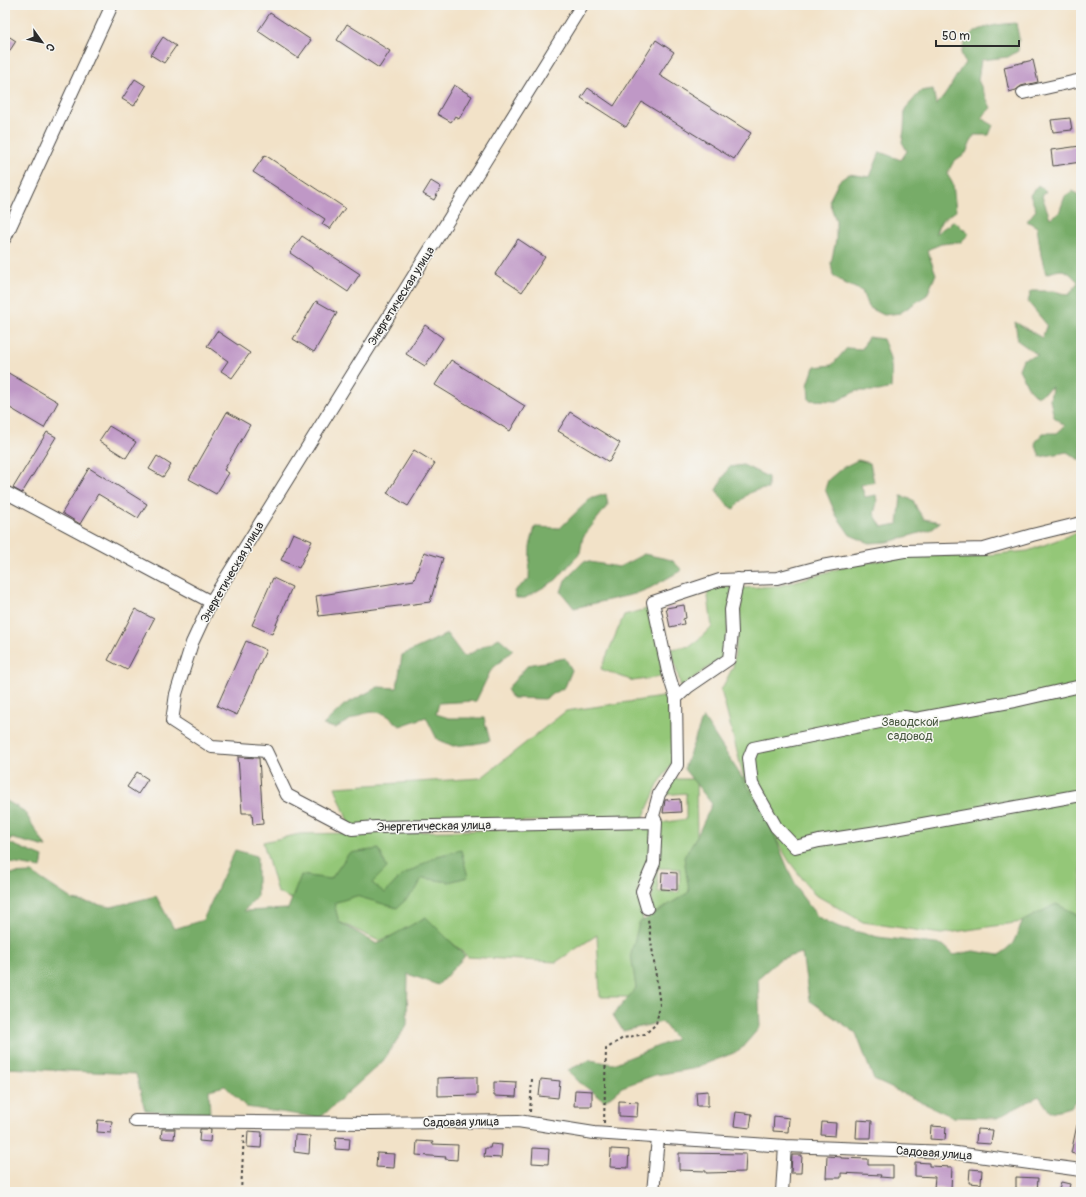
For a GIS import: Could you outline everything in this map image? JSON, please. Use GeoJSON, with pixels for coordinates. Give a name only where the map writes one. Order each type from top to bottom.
{"type":"FeatureCollection","features":[{"type":"Feature","properties":{"kind":"street"},"geometry":{"type":"LineString","coordinates":[[5,238],[112,5]]}},
{"type":"Feature","properties":{"kind":"street","name":"Энергетическая улица"},"geometry":{"type":"LineString","coordinates":[[582,5],[211,602],[192,643],[176,694],[172,721],[212,747],[266,751],[287,795],[352,829],[376,827],[656,822]]}},
{"type":"Feature","properties":{"kind":"street"},"geometry":{"type":"LineString","coordinates":[[1023,93],[1081,80]]}},
{"type":"Feature","properties":{"kind":"street"},"geometry":{"type":"LineString","coordinates":[[5,492],[211,602]]}},
{"type":"Feature","properties":{"kind":"street"},"geometry":{"type":"LineString","coordinates":[[647,908],[642,891],[654,863],[656,822],[653,816],[659,794],[677,766],[676,698],[668,672],[653,602],[720,580],[777,578],[822,566],[904,551],[984,549],[1081,523]]}},
{"type":"Feature","properties":{"kind":"street"},"geometry":{"type":"LineString","coordinates":[[676,698],[688,687],[729,659],[732,634],[731,610],[738,579]]}},
{"type":"Feature","properties":{"kind":"street"},"geometry":{"type":"LineString","coordinates":[[1081,686],[1015,701],[916,719],[904,717],[753,748],[750,758],[752,784],[776,827],[795,847],[819,841],[890,830],[1081,795]]}},
{"type":"Feature","properties":{"kind":"street","name":"Садовая улица"},"geometry":{"type":"LineString","coordinates":[[135,1120],[370,1123],[518,1121],[604,1134],[658,1138],[785,1146],[949,1152],[1081,1170]]}},
{"type":"Feature","properties":{"kind":"street"},"geometry":{"type":"LineString","coordinates":[[653,1192],[658,1138]]}},
{"type":"Feature","properties":{"kind":"street"},"geometry":{"type":"LineString","coordinates":[[782,1192],[785,1146]]}},
{"type":"Feature","properties":{"kind":"path"},"geometry":{"type":"LineString","coordinates":[[604,1134],[606,1049],[623,1038],[645,1034],[656,1024],[660,1005],[647,908]]}},
{"type":"Feature","properties":{"kind":"path"},"geometry":{"type":"LineString","coordinates":[[529,1123],[532,1079]]}},
{"type":"Feature","properties":{"kind":"path"},"geometry":{"type":"LineString","coordinates":[[241,1192],[244,1122]]}},
{"type":"Feature","properties":{"kind":"green space"},"geometry":{"type":"Polygon","coordinates":[[[1016,23],[1019,38],[1018,51],[1008,57],[981,60],[978,80],[991,108],[981,118],[993,125],[989,135],[974,135],[966,153],[954,161],[947,174],[953,184],[956,211],[942,220],[935,234],[954,221],[969,234],[961,242],[941,244],[927,250],[936,274],[927,295],[900,313],[884,315],[868,307],[862,291],[844,283],[833,275],[831,263],[836,240],[836,221],[829,201],[839,181],[849,174],[870,177],[880,152],[901,160],[907,151],[902,142],[905,109],[921,91],[933,89],[936,105],[941,100],[965,63],[961,53],[965,42],[971,35],[976,31],[990,26],[1016,23]]]}},
{"type":"Feature","properties":{"kind":"green space"},"geometry":{"type":"Polygon","coordinates":[[[1038,185],[1046,191],[1042,196],[1050,218],[1059,213],[1065,196],[1073,191],[1081,197],[1081,461],[1067,452],[1040,457],[1035,443],[1043,433],[1057,433],[1065,426],[1054,417],[1050,400],[1052,387],[1037,397],[1029,389],[1019,369],[1023,359],[1038,355],[1018,341],[1015,322],[1042,338],[1047,325],[1028,302],[1031,291],[1054,291],[1069,295],[1078,282],[1064,270],[1046,274],[1041,255],[1037,227],[1027,221],[1036,210],[1030,195],[1038,185]]]}},
{"type":"Feature","properties":{"kind":"green space"},"geometry":{"type":"Polygon","coordinates":[[[868,337],[883,339],[891,363],[891,388],[879,391],[856,391],[837,401],[809,400],[808,385],[814,367],[832,365],[847,348],[862,349],[868,337]]]}},
{"type":"Feature","properties":{"kind":"green space"},"geometry":{"type":"Polygon","coordinates":[[[858,460],[870,463],[874,482],[861,485],[865,497],[876,495],[877,502],[874,514],[882,527],[898,524],[901,496],[913,500],[924,519],[940,522],[930,530],[888,542],[869,543],[850,535],[836,515],[825,489],[828,480],[842,468],[858,460]]]}},
{"type":"Feature","properties":{"kind":"green space"},"geometry":{"type":"Polygon","coordinates":[[[743,465],[768,477],[768,489],[756,490],[748,494],[734,509],[727,505],[716,490],[729,467],[743,465]]]}},
{"type":"Feature","properties":{"kind":"green space"},"geometry":{"type":"Polygon","coordinates":[[[606,494],[608,505],[583,537],[580,553],[556,580],[525,598],[516,598],[514,591],[529,579],[530,546],[535,527],[560,528],[590,499],[606,494]]]}},
{"type":"Feature","properties":{"kind":"green space","name":"Заводской садовод"},"geometry":{"type":"Polygon","coordinates":[[[1081,531],[1081,916],[1068,915],[941,934],[863,922],[814,894],[789,861],[747,790],[721,690],[733,667],[743,588],[779,586],[851,565],[924,554],[967,557],[1028,551],[1081,531]]]}},
{"type":"Feature","properties":{"kind":"green space"},"geometry":{"type":"Polygon","coordinates":[[[644,554],[672,560],[682,570],[650,588],[635,594],[574,608],[561,592],[565,580],[584,561],[619,567],[644,554]]]}},
{"type":"Feature","properties":{"kind":"green space"},"geometry":{"type":"Polygon","coordinates":[[[732,586],[725,655],[681,687],[671,649],[691,646],[712,627],[707,589],[732,586]]]}},
{"type":"Feature","properties":{"kind":"green space"},"geometry":{"type":"Polygon","coordinates":[[[651,608],[661,651],[661,677],[633,681],[601,669],[624,615],[651,608]]]}},
{"type":"Feature","properties":{"kind":"green space"},"geometry":{"type":"Polygon","coordinates":[[[447,634],[464,657],[499,638],[513,650],[491,670],[476,701],[439,703],[436,714],[449,718],[484,718],[490,741],[453,746],[437,739],[426,717],[400,726],[388,716],[374,712],[361,715],[335,728],[323,725],[344,705],[378,687],[397,688],[402,655],[447,634]]]}},
{"type":"Feature","properties":{"kind":"green space"},"geometry":{"type":"Polygon","coordinates":[[[565,658],[572,670],[565,687],[545,699],[512,698],[507,689],[528,665],[565,658]]]}},
{"type":"Feature","properties":{"kind":"green space"},"geometry":{"type":"Polygon","coordinates":[[[669,696],[675,720],[675,759],[659,783],[643,818],[350,827],[335,787],[481,778],[566,711],[669,696]]]}},
{"type":"Feature","properties":{"kind":"green space"},"geometry":{"type":"Polygon","coordinates":[[[703,717],[766,815],[789,871],[801,895],[818,917],[839,927],[878,937],[943,945],[954,955],[973,951],[1000,955],[1013,943],[1023,921],[1056,904],[1077,914],[1079,932],[1081,934],[1081,1036],[1078,1044],[1081,1048],[1081,1092],[1071,1107],[1050,1112],[1039,1096],[997,1118],[953,1117],[874,1080],[856,1033],[809,1000],[802,953],[780,959],[758,978],[760,1027],[739,1051],[692,1069],[655,1075],[622,1087],[605,1101],[579,1082],[568,1070],[590,1060],[613,1064],[676,1039],[662,1022],[623,1031],[613,1015],[636,988],[631,954],[639,923],[689,892],[684,857],[698,834],[712,804],[684,769],[703,717]]]}},
{"type":"Feature","properties":{"kind":"green space"},"geometry":{"type":"Polygon","coordinates":[[[673,779],[696,779],[697,836],[691,890],[655,923],[651,905],[661,823],[686,819],[686,793],[663,795],[673,779]],[[657,868],[658,892],[679,892],[680,869],[657,868]]]}},
{"type":"Feature","properties":{"kind":"green space"},"geometry":{"type":"Polygon","coordinates":[[[5,800],[24,811],[46,847],[10,838],[9,843],[43,857],[41,868],[5,862],[5,800]]]}},
{"type":"Feature","properties":{"kind":"green space"},"geometry":{"type":"Polygon","coordinates":[[[652,827],[648,873],[637,890],[643,914],[635,997],[600,997],[597,935],[556,962],[468,957],[428,921],[379,941],[277,892],[263,842],[300,834],[652,827]]]}},
{"type":"Feature","properties":{"kind":"green space"},"geometry":{"type":"Polygon","coordinates":[[[379,849],[387,868],[372,883],[385,893],[400,877],[437,856],[461,850],[468,877],[449,882],[422,878],[416,890],[397,908],[356,896],[334,903],[339,922],[377,944],[426,917],[465,956],[438,985],[408,974],[407,1025],[383,1061],[320,1118],[246,1107],[225,1086],[209,1090],[210,1117],[145,1110],[136,1074],[5,1068],[5,874],[32,873],[73,900],[111,907],[156,896],[174,929],[203,920],[235,850],[257,856],[257,896],[244,911],[288,909],[301,875],[331,879],[349,853],[379,849]]]}},
{"type":"Feature","properties":{"kind":"building"},"geometry":{"type":"Polygon","coordinates":[[[270,13],[311,40],[298,58],[258,31],[270,13]]]}},
{"type":"Feature","properties":{"kind":"building"},"geometry":{"type":"Polygon","coordinates":[[[347,24],[390,51],[379,68],[337,40],[347,24]]]}},
{"type":"Feature","properties":{"kind":"building"},"geometry":{"type":"Polygon","coordinates":[[[5,34],[16,41],[5,58],[5,34]]]}},
{"type":"Feature","properties":{"kind":"building"},"geometry":{"type":"Polygon","coordinates":[[[163,37],[176,46],[164,63],[151,55],[163,37]]]}},
{"type":"Feature","properties":{"kind":"building"},"geometry":{"type":"Polygon","coordinates":[[[656,40],[674,52],[659,75],[751,133],[734,159],[642,102],[626,127],[581,98],[588,88],[614,106],[656,40]]]}},
{"type":"Feature","properties":{"kind":"building"},"geometry":{"type":"Polygon","coordinates":[[[1033,60],[1038,82],[1021,86],[1016,90],[1009,92],[1004,67],[1033,60]]]}},
{"type":"Feature","properties":{"kind":"building"},"geometry":{"type":"Polygon","coordinates":[[[135,79],[146,86],[134,106],[122,99],[135,79]]]}},
{"type":"Feature","properties":{"kind":"building"},"geometry":{"type":"Polygon","coordinates":[[[454,85],[472,96],[459,119],[455,116],[451,122],[437,114],[454,85]]]}},
{"type":"Feature","properties":{"kind":"building"},"geometry":{"type":"Polygon","coordinates":[[[1070,118],[1072,130],[1053,132],[1051,120],[1070,118]]]}},
{"type":"Feature","properties":{"kind":"building"},"geometry":{"type":"Polygon","coordinates":[[[1080,146],[1081,162],[1053,166],[1051,150],[1080,146]]]}},
{"type":"Feature","properties":{"kind":"building"},"geometry":{"type":"Polygon","coordinates":[[[265,155],[345,208],[330,229],[322,224],[325,219],[253,172],[265,155]]]}},
{"type":"Feature","properties":{"kind":"building"},"geometry":{"type":"Polygon","coordinates":[[[431,181],[441,187],[434,200],[423,194],[431,181]]]}},
{"type":"Feature","properties":{"kind":"building"},"geometry":{"type":"Polygon","coordinates":[[[302,236],[360,274],[348,292],[290,253],[302,236]]]}},
{"type":"Feature","properties":{"kind":"building"},"geometry":{"type":"Polygon","coordinates":[[[518,239],[545,257],[522,292],[495,274],[518,239]]]}},
{"type":"Feature","properties":{"kind":"building"},"geometry":{"type":"Polygon","coordinates":[[[316,301],[337,313],[314,352],[293,339],[316,301]]]}},
{"type":"Feature","properties":{"kind":"building"},"geometry":{"type":"Polygon","coordinates":[[[425,325],[443,338],[425,366],[406,354],[425,325]]]}},
{"type":"Feature","properties":{"kind":"building"},"geometry":{"type":"Polygon","coordinates":[[[217,331],[250,353],[232,378],[221,371],[228,361],[207,346],[217,331]]]}},
{"type":"Feature","properties":{"kind":"building"},"geometry":{"type":"Polygon","coordinates":[[[451,360],[525,406],[510,431],[435,385],[451,360]]]}},
{"type":"Feature","properties":{"kind":"building"},"geometry":{"type":"Polygon","coordinates":[[[5,371],[58,402],[44,428],[5,405],[5,371]]]}},
{"type":"Feature","properties":{"kind":"building"},"geometry":{"type":"Polygon","coordinates":[[[227,412],[250,425],[224,470],[229,473],[216,494],[189,479],[227,412]]]}},
{"type":"Feature","properties":{"kind":"building"},"geometry":{"type":"Polygon","coordinates":[[[570,412],[620,443],[609,462],[558,431],[570,412]]]}},
{"type":"Feature","properties":{"kind":"building"},"geometry":{"type":"Polygon","coordinates":[[[109,426],[136,442],[126,458],[99,441],[109,426]]]}},
{"type":"Feature","properties":{"kind":"building"},"geometry":{"type":"Polygon","coordinates":[[[47,432],[56,437],[22,493],[13,488],[47,432]]]}},
{"type":"Feature","properties":{"kind":"building"},"geometry":{"type":"Polygon","coordinates":[[[414,450],[435,463],[408,506],[387,493],[414,450]]]}},
{"type":"Feature","properties":{"kind":"building"},"geometry":{"type":"Polygon","coordinates":[[[157,456],[171,465],[163,477],[149,469],[157,456]]]}},
{"type":"Feature","properties":{"kind":"building"},"geometry":{"type":"Polygon","coordinates":[[[89,468],[147,504],[138,518],[98,494],[80,524],[62,513],[89,468]]]}},
{"type":"Feature","properties":{"kind":"building"},"geometry":{"type":"Polygon","coordinates":[[[293,533],[312,541],[299,568],[281,560],[293,533]]]}},
{"type":"Feature","properties":{"kind":"building"},"geometry":{"type":"Polygon","coordinates":[[[424,552],[443,558],[430,602],[319,616],[316,596],[414,580],[424,552]]]}},
{"type":"Feature","properties":{"kind":"building"},"geometry":{"type":"Polygon","coordinates":[[[273,578],[292,587],[272,634],[252,625],[273,578]]]}},
{"type":"Feature","properties":{"kind":"building"},"geometry":{"type":"Polygon","coordinates":[[[684,605],[686,618],[683,619],[684,624],[670,627],[666,608],[684,605]]]}},
{"type":"Feature","properties":{"kind":"building"},"geometry":{"type":"Polygon","coordinates":[[[135,609],[154,619],[127,670],[108,660],[135,609]]]}},
{"type":"Feature","properties":{"kind":"building"},"geometry":{"type":"Polygon","coordinates":[[[246,641],[266,650],[237,715],[217,706],[246,641]]]}},
{"type":"Feature","properties":{"kind":"building"},"geometry":{"type":"Polygon","coordinates":[[[238,757],[259,758],[263,824],[253,825],[252,813],[242,813],[238,757]]]}},
{"type":"Feature","properties":{"kind":"building"},"geometry":{"type":"Polygon","coordinates":[[[137,772],[148,779],[138,794],[127,787],[137,772]]]}},
{"type":"Feature","properties":{"kind":"building"},"geometry":{"type":"Polygon","coordinates":[[[680,799],[681,812],[663,813],[665,800],[680,799]]]}},
{"type":"Feature","properties":{"kind":"building"},"geometry":{"type":"Polygon","coordinates":[[[662,872],[677,873],[677,890],[661,889],[662,872]]]}},
{"type":"Feature","properties":{"kind":"building"},"geometry":{"type":"Polygon","coordinates":[[[477,1077],[477,1095],[438,1096],[438,1078],[477,1077]]]}},
{"type":"Feature","properties":{"kind":"building"},"geometry":{"type":"Polygon","coordinates":[[[541,1079],[560,1081],[558,1098],[539,1096],[541,1079]]]}},
{"type":"Feature","properties":{"kind":"building"},"geometry":{"type":"Polygon","coordinates":[[[494,1082],[517,1083],[516,1097],[494,1096],[494,1082]]]}},
{"type":"Feature","properties":{"kind":"building"},"geometry":{"type":"Polygon","coordinates":[[[575,1090],[592,1091],[592,1106],[574,1106],[575,1090]]]}},
{"type":"Feature","properties":{"kind":"building"},"geometry":{"type":"Polygon","coordinates":[[[708,1091],[708,1106],[697,1106],[696,1092],[708,1091]]]}},
{"type":"Feature","properties":{"kind":"building"},"geometry":{"type":"Polygon","coordinates":[[[619,1101],[638,1102],[637,1117],[619,1116],[619,1101]]]}},
{"type":"Feature","properties":{"kind":"building"},"geometry":{"type":"Polygon","coordinates":[[[736,1112],[752,1114],[750,1128],[734,1126],[736,1112]]]}},
{"type":"Feature","properties":{"kind":"building"},"geometry":{"type":"Polygon","coordinates":[[[774,1116],[789,1118],[788,1132],[773,1131],[774,1116]]]}},
{"type":"Feature","properties":{"kind":"building"},"geometry":{"type":"Polygon","coordinates":[[[98,1120],[112,1121],[111,1133],[97,1132],[98,1120]]]}},
{"type":"Feature","properties":{"kind":"building"},"geometry":{"type":"Polygon","coordinates":[[[857,1120],[872,1121],[871,1138],[856,1138],[857,1120]]]}},
{"type":"Feature","properties":{"kind":"building"},"geometry":{"type":"Polygon","coordinates":[[[822,1122],[836,1123],[835,1136],[821,1135],[822,1122]]]}},
{"type":"Feature","properties":{"kind":"building"},"geometry":{"type":"Polygon","coordinates":[[[1077,1125],[1081,1125],[1081,1156],[1071,1153],[1077,1125]]]}},
{"type":"Feature","properties":{"kind":"building"},"geometry":{"type":"Polygon","coordinates":[[[931,1126],[946,1127],[945,1140],[930,1139],[931,1126]]]}},
{"type":"Feature","properties":{"kind":"building"},"geometry":{"type":"Polygon","coordinates":[[[162,1129],[175,1129],[174,1139],[161,1138],[162,1129]]]}},
{"type":"Feature","properties":{"kind":"building"},"geometry":{"type":"Polygon","coordinates":[[[200,1129],[211,1129],[210,1142],[199,1141],[200,1129]]]}},
{"type":"Feature","properties":{"kind":"building"},"geometry":{"type":"Polygon","coordinates":[[[977,1129],[993,1130],[991,1144],[976,1143],[977,1129]]]}},
{"type":"Feature","properties":{"kind":"building"},"geometry":{"type":"Polygon","coordinates":[[[248,1131],[262,1132],[261,1148],[247,1147],[248,1131]]]}},
{"type":"Feature","properties":{"kind":"building"},"geometry":{"type":"Polygon","coordinates":[[[295,1135],[310,1136],[309,1154],[294,1152],[295,1135]]]}},
{"type":"Feature","properties":{"kind":"building"},"geometry":{"type":"Polygon","coordinates":[[[336,1137],[350,1138],[349,1150],[335,1149],[336,1137]]]}},
{"type":"Feature","properties":{"kind":"building"},"geometry":{"type":"Polygon","coordinates":[[[417,1141],[433,1142],[432,1144],[458,1145],[457,1160],[445,1159],[446,1157],[416,1155],[417,1141]]]}},
{"type":"Feature","properties":{"kind":"building"},"geometry":{"type":"Polygon","coordinates":[[[491,1144],[502,1145],[501,1158],[484,1157],[485,1148],[490,1148],[491,1144]]]}},
{"type":"Feature","properties":{"kind":"building"},"geometry":{"type":"Polygon","coordinates":[[[533,1148],[549,1149],[548,1164],[532,1163],[533,1148]]]}},
{"type":"Feature","properties":{"kind":"building"},"geometry":{"type":"Polygon","coordinates":[[[611,1149],[629,1150],[628,1168],[610,1167],[611,1149]]]}},
{"type":"Feature","properties":{"kind":"building"},"geometry":{"type":"Polygon","coordinates":[[[377,1153],[395,1154],[394,1168],[376,1167],[377,1153]]]}},
{"type":"Feature","properties":{"kind":"building"},"geometry":{"type":"Polygon","coordinates":[[[679,1153],[746,1154],[745,1172],[706,1173],[706,1171],[679,1170],[679,1153]]]}},
{"type":"Feature","properties":{"kind":"building"},"geometry":{"type":"Polygon","coordinates":[[[792,1155],[802,1155],[801,1173],[791,1173],[792,1155]]]}},
{"type":"Feature","properties":{"kind":"building"},"geometry":{"type":"Polygon","coordinates":[[[827,1156],[868,1159],[868,1165],[893,1165],[893,1178],[880,1177],[881,1175],[841,1173],[841,1178],[826,1178],[827,1156]]]}},
{"type":"Feature","properties":{"kind":"building"},"geometry":{"type":"Polygon","coordinates":[[[915,1162],[929,1163],[929,1166],[952,1167],[951,1189],[934,1188],[935,1177],[915,1176],[915,1162]]]}},
{"type":"Feature","properties":{"kind":"building"},"geometry":{"type":"Polygon","coordinates":[[[970,1169],[982,1170],[981,1184],[969,1183],[970,1169]]]}},
{"type":"Feature","properties":{"kind":"building"},"geometry":{"type":"Polygon","coordinates":[[[1016,1177],[1038,1178],[1037,1191],[1016,1190],[1016,1177]]]}},
{"type":"Feature","properties":{"kind":"building"},"geometry":{"type":"Polygon","coordinates":[[[1061,1182],[1070,1184],[1068,1192],[1058,1192],[1061,1182]]]}}]}
